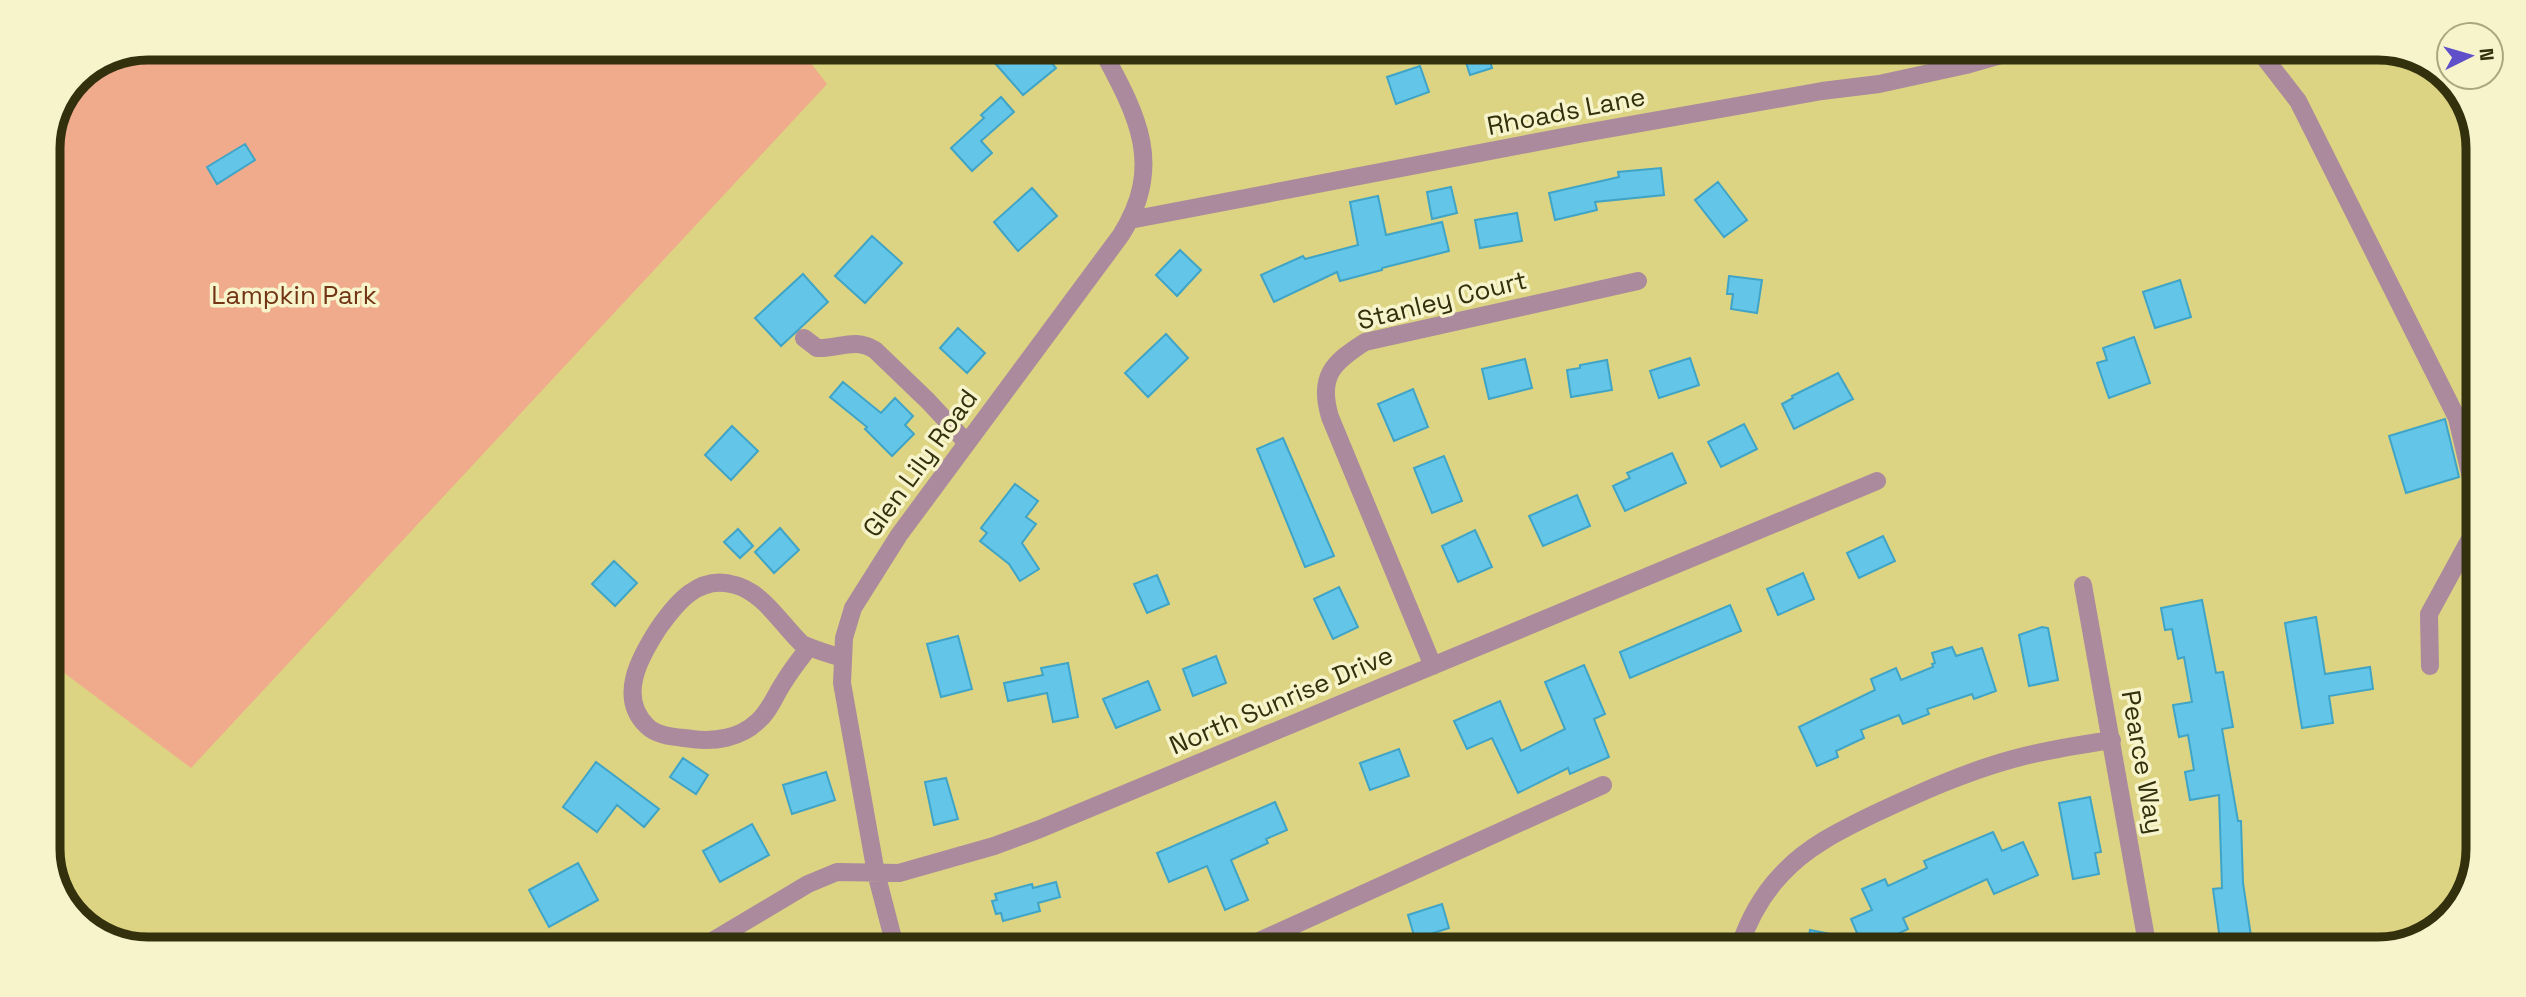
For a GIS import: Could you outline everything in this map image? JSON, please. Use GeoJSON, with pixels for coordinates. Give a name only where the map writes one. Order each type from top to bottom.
{"type":"FeatureCollection","features":[{"type":"Feature","properties":{"kind":"street","name":"Glen Lily Road"},"geometry":{"type":"LineString","coordinates":[[893,937],[876,873],[842,683],[844,638],[853,608],[899,535],[1130,220],[1144,182],[1143,151],[1136,119],[1107,60]]}},
{"type":"Feature","properties":{"kind":"street","name":"Rhoads Lane"},"geometry":{"type":"LineString","coordinates":[[1130,220],[1579,134],[1810,93],[1879,84],[1983,60]]}},
{"type":"Feature","properties":{"kind":"street"},"geometry":{"type":"LineString","coordinates":[[2266,60],[2298,101],[2457,418],[2466,456]]}},
{"type":"Feature","properties":{"kind":"street","name":"Stanley Court"},"geometry":{"type":"LineString","coordinates":[[1433,666],[1331,417],[1325,398],[1326,379],[1335,363],[1365,342],[1638,281]]}},
{"type":"Feature","properties":{"kind":"street"},"geometry":{"type":"LineString","coordinates":[[804,338],[817,348],[854,343],[867,345],[875,350],[967,443]]}},
{"type":"Feature","properties":{"kind":"street","name":"North Sunrise Drive"},"geometry":{"type":"LineString","coordinates":[[720,937],[837,872],[853,870],[900,873],[1040,830],[1877,481]]}},
{"type":"Feature","properties":{"kind":"street"},"geometry":{"type":"LineString","coordinates":[[2430,666],[2429,614],[2466,546]]}},
{"type":"Feature","properties":{"kind":"street"},"geometry":{"type":"LineString","coordinates":[[809,647],[758,722],[742,733],[725,739],[697,740],[666,736],[648,728],[636,712],[633,689],[635,667],[675,605],[701,585],[720,582],[736,585],[756,595],[802,644],[843,658]]}},
{"type":"Feature","properties":{"kind":"street","name":"Pearce Way"},"geometry":{"type":"LineString","coordinates":[[2083,585],[2146,937]]}},
{"type":"Feature","properties":{"kind":"street"},"geometry":{"type":"LineString","coordinates":[[1744,937],[1755,910],[1782,873],[1799,858],[1838,833],[1907,799],[1984,768],[2034,753],[2112,740]]}},
{"type":"Feature","properties":{"kind":"street"},"geometry":{"type":"LineString","coordinates":[[1268,937],[1603,785]]}},
{"type":"Feature","properties":{"kind":"green space","name":"Lampkin Park"},"geometry":{"type":"Polygon","coordinates":[[[147,60],[808,60],[827,84],[191,768],[60,670],[60,147],[66,114],[85,85],[114,66],[147,60]]]}},
{"type":"Feature","properties":{"kind":"building"},"geometry":{"type":"Polygon","coordinates":[[[1049,60],[1056,68],[1023,95],[994,62],[1049,60]]]}},
{"type":"Feature","properties":{"kind":"building"},"geometry":{"type":"Polygon","coordinates":[[[1465,60],[1490,60],[1492,68],[1470,75],[1465,60]]]}},
{"type":"Feature","properties":{"kind":"building"},"geometry":{"type":"Polygon","coordinates":[[[1420,66],[1429,92],[1396,104],[1387,77],[1420,66]]]}},
{"type":"Feature","properties":{"kind":"building"},"geometry":{"type":"Polygon","coordinates":[[[1001,97],[1014,112],[981,141],[992,153],[972,171],[951,148],[984,118],[981,115],[1001,97]]]}},
{"type":"Feature","properties":{"kind":"building"},"geometry":{"type":"Polygon","coordinates":[[[245,144],[255,160],[217,184],[207,167],[245,144]]]}},
{"type":"Feature","properties":{"kind":"building"},"geometry":{"type":"Polygon","coordinates":[[[1661,168],[1664,195],[1595,202],[1597,210],[1555,220],[1549,193],[1619,177],[1618,172],[1661,168]]]}},
{"type":"Feature","properties":{"kind":"building"},"geometry":{"type":"Polygon","coordinates":[[[1718,182],[1747,220],[1724,237],[1695,200],[1718,182]]]}},
{"type":"Feature","properties":{"kind":"building"},"geometry":{"type":"Polygon","coordinates":[[[1451,187],[1457,213],[1432,219],[1427,192],[1451,187]]]}},
{"type":"Feature","properties":{"kind":"building"},"geometry":{"type":"Polygon","coordinates":[[[1032,188],[1057,216],[1018,251],[994,222],[1032,188]]]}},
{"type":"Feature","properties":{"kind":"building"},"geometry":{"type":"Polygon","coordinates":[[[1378,196],[1386,235],[1442,222],[1449,251],[1340,281],[1337,272],[1274,302],[1261,275],[1303,256],[1305,259],[1358,245],[1350,202],[1378,196]]]}},
{"type":"Feature","properties":{"kind":"building"},"geometry":{"type":"Polygon","coordinates":[[[1517,213],[1522,241],[1480,248],[1475,220],[1517,213]]]}},
{"type":"Feature","properties":{"kind":"building"},"geometry":{"type":"Polygon","coordinates":[[[872,236],[902,263],[865,303],[835,276],[872,236]]]}},
{"type":"Feature","properties":{"kind":"building"},"geometry":{"type":"Polygon","coordinates":[[[1180,250],[1201,270],[1177,296],[1156,275],[1180,250]]]}},
{"type":"Feature","properties":{"kind":"building"},"geometry":{"type":"Polygon","coordinates":[[[803,274],[828,302],[781,346],[755,318],[803,274]]]}},
{"type":"Feature","properties":{"kind":"building"},"geometry":{"type":"Polygon","coordinates":[[[1729,276],[1762,280],[1757,313],[1731,309],[1733,294],[1727,294],[1729,276]]]}},
{"type":"Feature","properties":{"kind":"building"},"geometry":{"type":"Polygon","coordinates":[[[2180,280],[2191,317],[2155,328],[2143,292],[2180,280]]]}},
{"type":"Feature","properties":{"kind":"building"},"geometry":{"type":"Polygon","coordinates":[[[958,328],[985,353],[967,373],[940,348],[958,328]]]}},
{"type":"Feature","properties":{"kind":"building"},"geometry":{"type":"Polygon","coordinates":[[[1166,334],[1188,358],[1148,397],[1125,373],[1166,334]]]}},
{"type":"Feature","properties":{"kind":"building"},"geometry":{"type":"Polygon","coordinates":[[[2134,337],[2150,383],[2109,398],[2097,363],[2107,360],[2103,348],[2134,337]]]}},
{"type":"Feature","properties":{"kind":"building"},"geometry":{"type":"Polygon","coordinates":[[[1690,358],[1699,385],[1659,398],[1650,371],[1690,358]]]}},
{"type":"Feature","properties":{"kind":"building"},"geometry":{"type":"Polygon","coordinates":[[[1525,359],[1532,388],[1489,399],[1482,369],[1525,359]]]}},
{"type":"Feature","properties":{"kind":"building"},"geometry":{"type":"Polygon","coordinates":[[[1607,360],[1612,390],[1571,397],[1567,370],[1607,360]]]}},
{"type":"Feature","properties":{"kind":"building"},"geometry":{"type":"Polygon","coordinates":[[[1838,373],[1853,399],[1794,429],[1782,404],[1793,398],[1792,396],[1838,373]]]}},
{"type":"Feature","properties":{"kind":"building"},"geometry":{"type":"Polygon","coordinates":[[[843,382],[881,413],[895,398],[913,416],[905,425],[914,434],[892,456],[865,429],[867,427],[830,397],[843,382]]]}},
{"type":"Feature","properties":{"kind":"building"},"geometry":{"type":"Polygon","coordinates":[[[1413,389],[1428,427],[1394,441],[1378,404],[1413,389]]]}},
{"type":"Feature","properties":{"kind":"building"},"geometry":{"type":"Polygon","coordinates":[[[2445,419],[2459,477],[2406,493],[2389,436],[2445,419]]]}},
{"type":"Feature","properties":{"kind":"building"},"geometry":{"type":"Polygon","coordinates":[[[1744,424],[1757,449],[1721,467],[1708,442],[1744,424]]]}},
{"type":"Feature","properties":{"kind":"building"},"geometry":{"type":"Polygon","coordinates":[[[732,426],[758,451],[731,480],[705,455],[732,426]]]}},
{"type":"Feature","properties":{"kind":"building"},"geometry":{"type":"Polygon","coordinates":[[[1283,438],[1334,556],[1305,567],[1257,449],[1283,438]]]}},
{"type":"Feature","properties":{"kind":"building"},"geometry":{"type":"Polygon","coordinates":[[[1672,453],[1686,483],[1625,511],[1613,486],[1630,478],[1627,473],[1672,453]]]}},
{"type":"Feature","properties":{"kind":"building"},"geometry":{"type":"Polygon","coordinates":[[[1444,456],[1462,501],[1432,513],[1414,468],[1444,456]]]}},
{"type":"Feature","properties":{"kind":"building"},"geometry":{"type":"Polygon","coordinates":[[[1015,484],[1038,501],[1026,517],[1036,524],[1022,543],[1039,569],[1020,581],[1009,564],[980,541],[987,533],[981,528],[1015,484]]]}},
{"type":"Feature","properties":{"kind":"building"},"geometry":{"type":"Polygon","coordinates":[[[1577,495],[1590,526],[1543,546],[1529,516],[1577,495]]]}},
{"type":"Feature","properties":{"kind":"building"},"geometry":{"type":"Polygon","coordinates":[[[780,528],[799,550],[774,573],[755,552],[780,528]]]}},
{"type":"Feature","properties":{"kind":"building"},"geometry":{"type":"Polygon","coordinates":[[[738,529],[753,546],[740,558],[724,542],[738,529]]]}},
{"type":"Feature","properties":{"kind":"building"},"geometry":{"type":"Polygon","coordinates":[[[1475,530],[1492,567],[1458,582],[1442,546],[1475,530]]]}},
{"type":"Feature","properties":{"kind":"building"},"geometry":{"type":"Polygon","coordinates":[[[1883,536],[1895,561],[1859,578],[1847,553],[1883,536]]]}},
{"type":"Feature","properties":{"kind":"building"},"geometry":{"type":"Polygon","coordinates":[[[614,561],[637,583],[615,606],[592,584],[614,561]]]}},
{"type":"Feature","properties":{"kind":"building"},"geometry":{"type":"Polygon","coordinates":[[[1803,573],[1814,599],[1778,615],[1767,589],[1803,573]]]}},
{"type":"Feature","properties":{"kind":"building"},"geometry":{"type":"Polygon","coordinates":[[[1157,575],[1169,604],[1147,613],[1134,584],[1157,575]]]}},
{"type":"Feature","properties":{"kind":"building"},"geometry":{"type":"Polygon","coordinates":[[[1339,587],[1358,627],[1333,639],[1314,599],[1339,587]]]}},
{"type":"Feature","properties":{"kind":"building"},"geometry":{"type":"Polygon","coordinates":[[[2202,600],[2216,673],[2223,672],[2233,727],[2222,729],[2238,821],[2241,821],[2243,883],[2251,936],[2220,937],[2213,889],[2222,888],[2219,795],[2190,800],[2185,772],[2194,770],[2188,735],[2179,737],[2173,705],[2192,702],[2184,657],[2178,659],[2172,629],[2165,630],[2161,608],[2202,600]]]}},
{"type":"Feature","properties":{"kind":"building"},"geometry":{"type":"Polygon","coordinates":[[[1730,605],[1741,631],[1630,678],[1620,652],[1730,605]]]}},
{"type":"Feature","properties":{"kind":"building"},"geometry":{"type":"Polygon","coordinates":[[[2316,617],[2325,674],[2370,667],[2373,689],[2329,696],[2333,723],[2302,728],[2285,623],[2316,617]]]}},
{"type":"Feature","properties":{"kind":"building"},"geometry":{"type":"Polygon","coordinates":[[[2042,627],[2048,628],[2058,680],[2029,686],[2019,635],[2042,627]]]}},
{"type":"Feature","properties":{"kind":"building"},"geometry":{"type":"Polygon","coordinates":[[[958,636],[972,689],[941,697],[927,644],[958,636]]]}},
{"type":"Feature","properties":{"kind":"building"},"geometry":{"type":"Polygon","coordinates":[[[1952,647],[1956,656],[1982,648],[1996,691],[1974,699],[1972,694],[1927,709],[1929,714],[1903,724],[1899,715],[1861,730],[1864,738],[1836,751],[1838,757],[1817,766],[1799,727],[1875,690],[1871,679],[1896,668],[1901,680],[1933,667],[1932,664],[1935,663],[1932,653],[1952,647]]]}},
{"type":"Feature","properties":{"kind":"building"},"geometry":{"type":"Polygon","coordinates":[[[1216,656],[1226,683],[1193,696],[1183,669],[1216,656]]]}},
{"type":"Feature","properties":{"kind":"building"},"geometry":{"type":"Polygon","coordinates":[[[1068,663],[1078,717],[1053,722],[1047,693],[1008,701],[1004,683],[1043,675],[1041,668],[1068,663]]]}},
{"type":"Feature","properties":{"kind":"building"},"geometry":{"type":"Polygon","coordinates":[[[1584,665],[1605,714],[1594,719],[1609,757],[1570,774],[1568,768],[1518,793],[1492,738],[1467,749],[1454,721],[1500,701],[1521,751],[1565,729],[1545,682],[1584,665]]]}},
{"type":"Feature","properties":{"kind":"building"},"geometry":{"type":"Polygon","coordinates":[[[1148,681],[1160,710],[1116,728],[1103,699],[1148,681]]]}},
{"type":"Feature","properties":{"kind":"building"},"geometry":{"type":"Polygon","coordinates":[[[1399,749],[1409,776],[1370,790],[1360,763],[1399,749]]]}},
{"type":"Feature","properties":{"kind":"building"},"geometry":{"type":"Polygon","coordinates":[[[683,758],[708,775],[696,794],[670,777],[683,758]]]}},
{"type":"Feature","properties":{"kind":"building"},"geometry":{"type":"Polygon","coordinates":[[[596,762],[659,809],[644,827],[617,805],[597,832],[563,807],[596,762]]]}},
{"type":"Feature","properties":{"kind":"building"},"geometry":{"type":"Polygon","coordinates":[[[826,772],[835,800],[792,814],[783,785],[826,772]]]}},
{"type":"Feature","properties":{"kind":"building"},"geometry":{"type":"Polygon","coordinates":[[[946,778],[958,819],[934,825],[925,782],[946,778]]]}},
{"type":"Feature","properties":{"kind":"building"},"geometry":{"type":"Polygon","coordinates":[[[2090,797],[2101,852],[2095,853],[2099,874],[2073,879],[2059,803],[2090,797]]]}},
{"type":"Feature","properties":{"kind":"building"},"geometry":{"type":"Polygon","coordinates":[[[1275,802],[1287,830],[1266,839],[1268,843],[1231,860],[1248,900],[1225,910],[1207,866],[1169,882],[1157,853],[1275,802]]]}},
{"type":"Feature","properties":{"kind":"building"},"geometry":{"type":"Polygon","coordinates":[[[752,824],[769,855],[720,882],[703,851],[752,824]]]}},
{"type":"Feature","properties":{"kind":"building"},"geometry":{"type":"Polygon","coordinates":[[[1993,832],[2002,851],[2023,842],[2038,875],[1994,894],[1987,879],[1903,918],[1908,929],[1891,937],[1859,937],[1851,919],[1872,910],[1862,889],[1885,879],[1888,886],[1927,868],[1924,861],[1993,832]]]}},
{"type":"Feature","properties":{"kind":"building"},"geometry":{"type":"Polygon","coordinates":[[[578,863],[598,900],[549,927],[529,890],[578,863]]]}},
{"type":"Feature","properties":{"kind":"building"},"geometry":{"type":"Polygon","coordinates":[[[1056,882],[1060,897],[1038,903],[1040,911],[1003,921],[1001,913],[996,914],[992,901],[997,900],[995,894],[1032,884],[1033,888],[1056,882]]]}},
{"type":"Feature","properties":{"kind":"building"},"geometry":{"type":"Polygon","coordinates":[[[1442,904],[1449,928],[1414,937],[1408,915],[1442,904]]]}},
{"type":"Feature","properties":{"kind":"building"},"geometry":{"type":"Polygon","coordinates":[[[1810,930],[1845,937],[1809,937],[1810,930]]]}}]}
